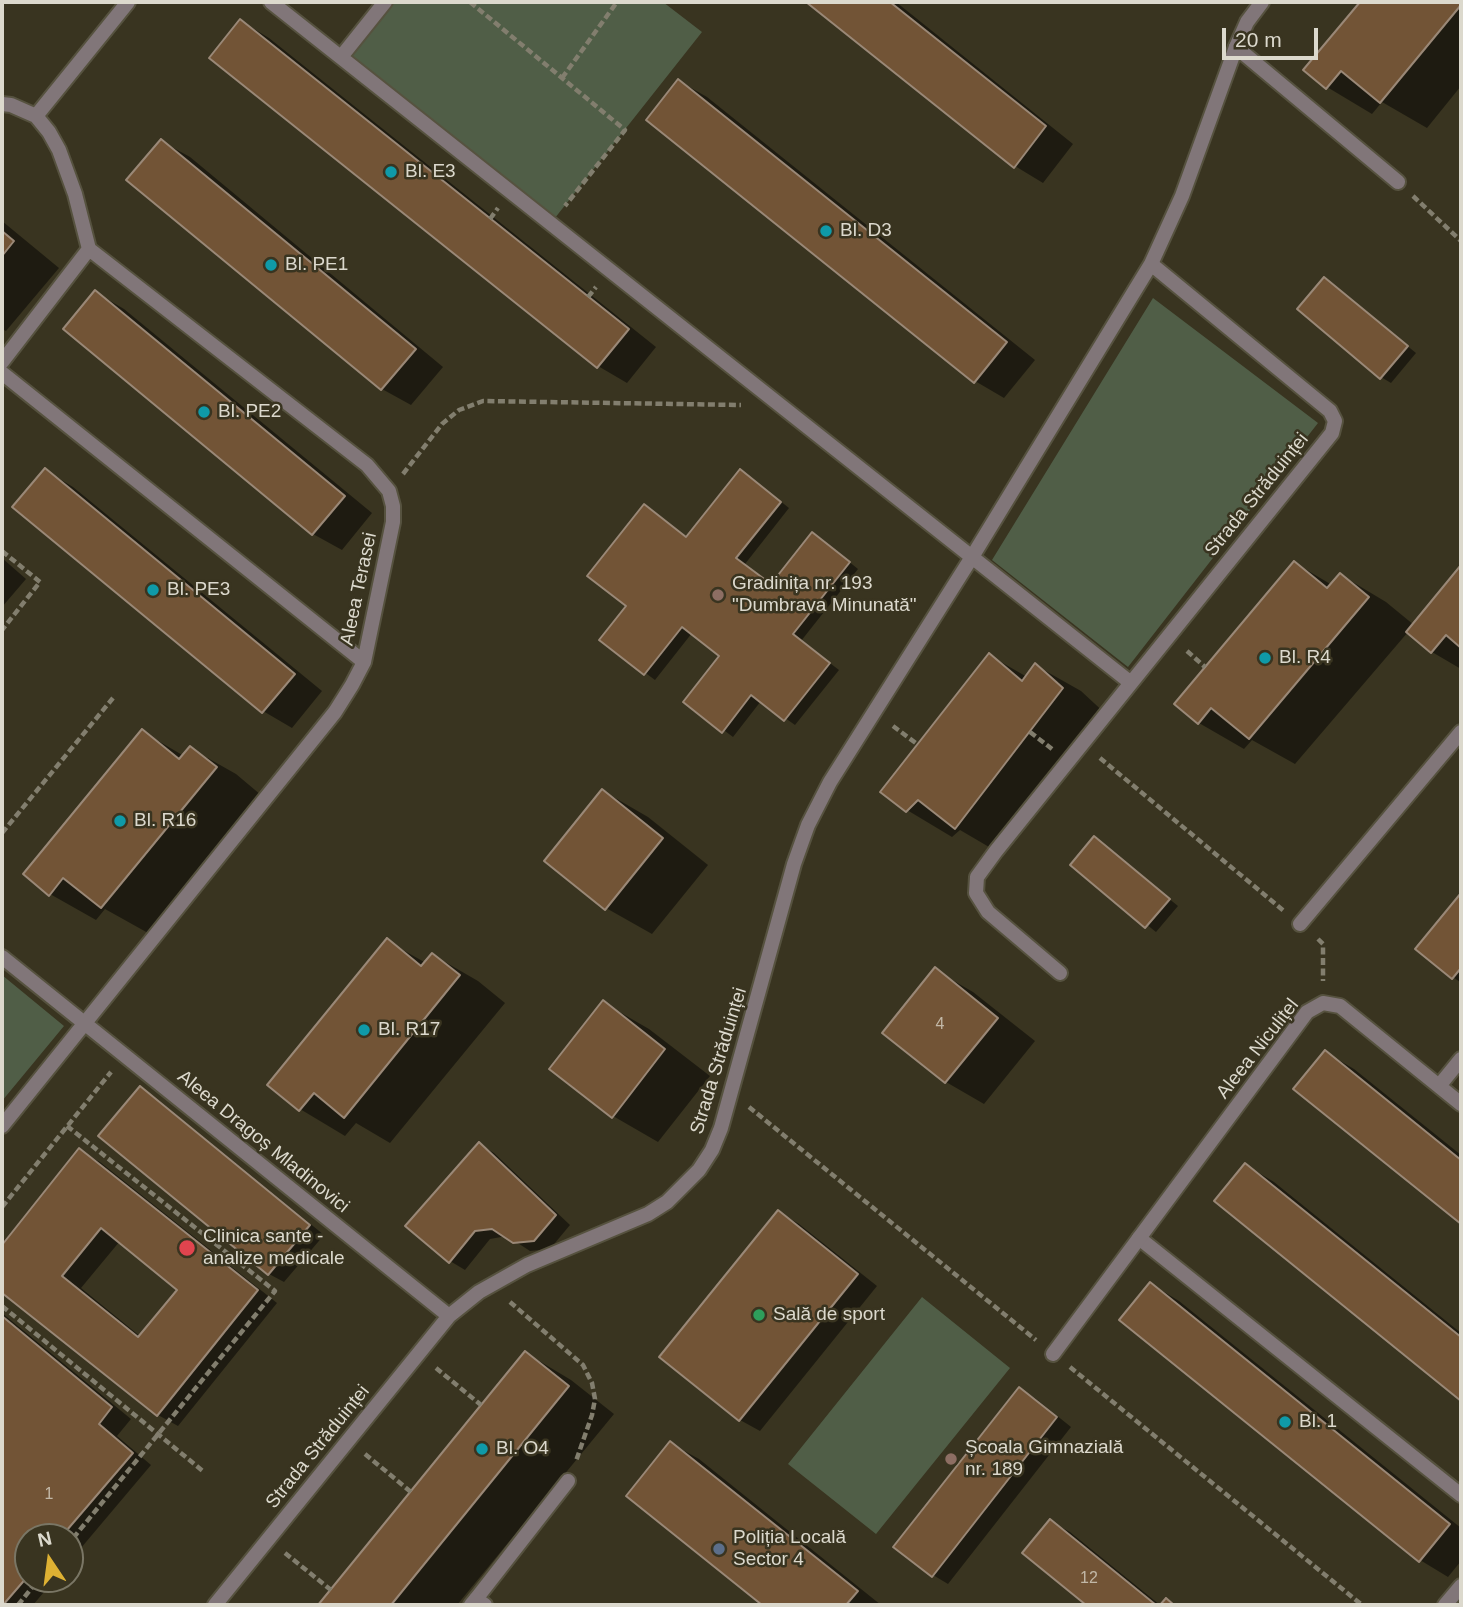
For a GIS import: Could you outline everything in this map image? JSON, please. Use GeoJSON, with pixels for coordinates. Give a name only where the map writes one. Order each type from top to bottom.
{"type":"FeatureCollection","features":[{"type":"Feature","properties":{"kind":"street"},"geometry":{"type":"LineString","coordinates":[[36,116],[128,2]]}},
{"type":"Feature","properties":{"kind":"street"},"geometry":{"type":"LineString","coordinates":[[271,2],[1131,683]]}},
{"type":"Feature","properties":{"kind":"street"},"geometry":{"type":"LineString","coordinates":[[341,57],[386,2]]}},
{"type":"Feature","properties":{"kind":"street","name":"Strada Străduinței"},"geometry":{"type":"LineString","coordinates":[[215,1605],[449,1316],[466,1301],[527,1265],[648,1214],[667,1202],[699,1170],[712,1150],[721,1128],[791,875],[808,825],[830,782],[972,557],[1150,264],[1182,196],[1236,47],[1247,22],[1262,2]]}},
{"type":"Feature","properties":{"kind":"street"},"geometry":{"type":"LineString","coordinates":[[1236,47],[1398,182]]}},
{"type":"Feature","properties":{"kind":"street"},"geometry":{"type":"LineString","coordinates":[[2,104],[36,116],[49,132],[59,150],[75,194],[89,248],[367,465],[389,491]]}},
{"type":"Feature","properties":{"kind":"street"},"geometry":{"type":"LineString","coordinates":[[2,362],[89,248]]}},
{"type":"Feature","properties":{"kind":"street","name":"Strada Străduinței"},"geometry":{"type":"LineString","coordinates":[[1060,973],[988,912],[976,894],[977,877],[1332,433],[1335,421],[1329,411],[1150,264]]}},
{"type":"Feature","properties":{"kind":"street","name":"Aleea Terasei"},"geometry":{"type":"LineString","coordinates":[[2,373],[364,662],[393,522],[389,491]]}},
{"type":"Feature","properties":{"kind":"street"},"geometry":{"type":"LineString","coordinates":[[2,1126],[335,712],[364,662]]}},
{"type":"Feature","properties":{"kind":"street"},"geometry":{"type":"LineString","coordinates":[[1300,923],[1461,732]]}},
{"type":"Feature","properties":{"kind":"street","name":"Aleea Dragoș Mladinovici"},"geometry":{"type":"LineString","coordinates":[[2,957],[449,1316]]}},
{"type":"Feature","properties":{"kind":"street","name":"Aleea Niculițel"},"geometry":{"type":"LineString","coordinates":[[1053,1353],[1307,1012],[1323,1003],[1340,1006],[1461,1104]]}},
{"type":"Feature","properties":{"kind":"street"},"geometry":{"type":"LineString","coordinates":[[1439,1086],[1461,1059]]}},
{"type":"Feature","properties":{"kind":"street"},"geometry":{"type":"LineString","coordinates":[[1139,1238],[1461,1495]]}},
{"type":"Feature","properties":{"kind":"street"},"geometry":{"type":"LineString","coordinates":[[477,1603],[568,1481]]}},
{"type":"Feature","properties":{"kind":"street"},"geometry":{"type":"LineString","coordinates":[[1445,1605],[1461,1586]]}},
{"type":"Feature","properties":{"kind":"path"},"geometry":{"type":"LineString","coordinates":[[470,2],[625,130],[551,223]]}},
{"type":"Feature","properties":{"kind":"path"},"geometry":{"type":"LineString","coordinates":[[562,78],[617,2]]}},
{"type":"Feature","properties":{"kind":"path"},"geometry":{"type":"LineString","coordinates":[[1398,182],[1461,241]]}},
{"type":"Feature","properties":{"kind":"path"},"geometry":{"type":"LineString","coordinates":[[389,491],[442,424],[459,410],[483,401],[742,405]]}},
{"type":"Feature","properties":{"kind":"path"},"geometry":{"type":"LineString","coordinates":[[2,551],[40,582],[2,629]]}},
{"type":"Feature","properties":{"kind":"path"},"geometry":{"type":"LineString","coordinates":[[2,833],[113,698]]}},
{"type":"Feature","properties":{"kind":"path"},"geometry":{"type":"LineString","coordinates":[[874,712],[917,744]]}},
{"type":"Feature","properties":{"kind":"path"},"geometry":{"type":"LineString","coordinates":[[1082,744],[1323,944],[1323,1003]]}},
{"type":"Feature","properties":{"kind":"path"},"geometry":{"type":"LineString","coordinates":[[2,1207],[124,1055]]}},
{"type":"Feature","properties":{"kind":"path"},"geometry":{"type":"LineString","coordinates":[[67,1126],[275,1291],[84,1525]]}},
{"type":"Feature","properties":{"kind":"path"},"geometry":{"type":"LineString","coordinates":[[491,1285],[583,1365],[592,1383],[595,1398],[592,1415],[568,1481]]}},
{"type":"Feature","properties":{"kind":"path"},"geometry":{"type":"LineString","coordinates":[[2,1306],[204,1472]]}},
{"type":"Feature","properties":{"kind":"path"},"geometry":{"type":"LineString","coordinates":[[418,1354],[481,1405]]}},
{"type":"Feature","properties":{"kind":"path"},"geometry":{"type":"LineString","coordinates":[[349,1440],[411,1492]]}},
{"type":"Feature","properties":{"kind":"path"},"geometry":{"type":"LineString","coordinates":[[268,1540],[331,1590]]}},
{"type":"Feature","properties":{"kind":"green space"},"geometry":{"type":"Polygon","coordinates":[[[385,2],[663,2],[702,32],[551,223],[341,57],[385,2]]]}},
{"type":"Feature","properties":{"kind":"green space"},"geometry":{"type":"Polygon","coordinates":[[[1153,298],[1318,423],[1128,667],[992,560],[1153,298]]]}},
{"type":"Feature","properties":{"kind":"green space"},"geometry":{"type":"Polygon","coordinates":[[[2,975],[64,1026],[2,1101],[2,975]]]}},
{"type":"Feature","properties":{"kind":"green space"},"geometry":{"type":"Polygon","coordinates":[[[922,1297],[1010,1368],[876,1534],[788,1464],[922,1297]]]}},
{"type":"Feature","properties":{"kind":"building"},"geometry":{"type":"Polygon","coordinates":[[[806,2],[890,2],[1046,126],[1014,168],[806,2]]]}},
{"type":"Feature","properties":{"kind":"building"},"geometry":{"type":"Polygon","coordinates":[[[1360,2],[1461,2],[1380,103],[1341,71],[1326,89],[1303,70],[1360,2]]]}},
{"type":"Feature","properties":{"kind":"building","name":"Bl. E3"},"geometry":{"type":"Polygon","coordinates":[[[240,19],[629,329],[597,368],[209,58],[240,19]]]}},
{"type":"Feature","properties":{"kind":"building","name":"Bl. D3"},"geometry":{"type":"Polygon","coordinates":[[[678,79],[1007,342],[974,383],[646,120],[678,79]]]}},
{"type":"Feature","properties":{"kind":"building","name":"Bl. PE1"},"geometry":{"type":"Polygon","coordinates":[[[161,139],[416,349],[381,390],[126,180],[161,139]]]}},
{"type":"Feature","properties":{"kind":"building"},"geometry":{"type":"Polygon","coordinates":[[[2,231],[14,241],[2,256],[2,231]]]}},
{"type":"Feature","properties":{"kind":"building"},"geometry":{"type":"Polygon","coordinates":[[[1324,277],[1408,346],[1380,379],[1297,309],[1324,277]]]}},
{"type":"Feature","properties":{"kind":"building","name":"Bl. PE2"},"geometry":{"type":"Polygon","coordinates":[[[95,290],[345,496],[312,535],[63,329],[95,290]]]}},
{"type":"Feature","properties":{"kind":"building","name":"Bl. PE3"},"geometry":{"type":"Polygon","coordinates":[[[45,468],[295,674],[262,713],[12,507],[45,468]]]}},
{"type":"Feature","properties":{"kind":"building","name":"Gradinița nr. 193 \"Dumbrava Minunată\""},"geometry":{"type":"Polygon","coordinates":[[[740,469],[781,502],[736,558],[771,584],[812,532],[850,562],[793,634],[830,663],[784,721],[751,695],[722,733],[683,702],[719,656],[682,627],[644,675],[599,640],[626,606],[587,576],[644,504],[686,537],[740,469]]]}},
{"type":"Feature","properties":{"kind":"building","name":"Bl. R4"},"geometry":{"type":"Polygon","coordinates":[[[1294,561],[1327,588],[1340,573],[1369,597],[1249,739],[1211,708],[1198,724],[1174,704],[1294,561]]]}},
{"type":"Feature","properties":{"kind":"building"},"geometry":{"type":"Polygon","coordinates":[[[1461,565],[1461,648],[1446,635],[1431,653],[1406,632],[1461,565]]]}},
{"type":"Feature","properties":{"kind":"building"},"geometry":{"type":"Polygon","coordinates":[[[989,653],[1022,681],[1035,663],[1063,688],[955,829],[918,800],[906,812],[880,792],[989,653]]]}},
{"type":"Feature","properties":{"kind":"building","name":"Bl. R16"},"geometry":{"type":"Polygon","coordinates":[[[142,729],[179,759],[190,746],[217,767],[101,908],[63,878],[49,896],[23,874],[142,729]]]}},
{"type":"Feature","properties":{"kind":"building"},"geometry":{"type":"Polygon","coordinates":[[[602,789],[663,838],[605,910],[544,861],[602,789]]]}},
{"type":"Feature","properties":{"kind":"building"},"geometry":{"type":"Polygon","coordinates":[[[1094,836],[1170,899],[1145,928],[1070,865],[1094,836]]]}},
{"type":"Feature","properties":{"kind":"building"},"geometry":{"type":"Polygon","coordinates":[[[1461,893],[1461,968],[1452,979],[1415,949],[1461,893]]]}},
{"type":"Feature","properties":{"kind":"building","name":"Bl. R17"},"geometry":{"type":"Polygon","coordinates":[[[387,938],[421,966],[432,953],[460,975],[344,1118],[314,1093],[299,1111],[267,1085],[387,938]]]}},
{"type":"Feature","properties":{"kind":"building"},"geometry":{"type":"Polygon","coordinates":[[[935,967],[998,1018],[945,1083],[882,1033],[935,967]]]}},
{"type":"Feature","properties":{"kind":"building"},"geometry":{"type":"Polygon","coordinates":[[[603,1000],[665,1049],[612,1118],[549,1069],[603,1000]]]}},
{"type":"Feature","properties":{"kind":"building"},"geometry":{"type":"Polygon","coordinates":[[[1325,1050],[1461,1160],[1461,1224],[1293,1089],[1325,1050]]]}},
{"type":"Feature","properties":{"kind":"building"},"geometry":{"type":"Polygon","coordinates":[[[140,1086],[310,1225],[268,1275],[98,1136],[140,1086]]]}},
{"type":"Feature","properties":{"kind":"building"},"geometry":{"type":"Polygon","coordinates":[[[479,1142],[556,1215],[534,1241],[513,1243],[492,1229],[475,1231],[449,1263],[405,1226],[479,1142]]]}},
{"type":"Feature","properties":{"kind":"building"},"geometry":{"type":"Polygon","coordinates":[[[79,1148],[258,1290],[157,1416],[2,1293],[2,1245],[79,1148]],[[101,1228],[62,1276],[138,1337],[177,1290],[101,1228]]]}},
{"type":"Feature","properties":{"kind":"building"},"geometry":{"type":"Polygon","coordinates":[[[1245,1163],[1461,1337],[1461,1401],[1214,1201],[1245,1163]]]}},
{"type":"Feature","properties":{"kind":"building","name":"Sală de sport"},"geometry":{"type":"Polygon","coordinates":[[[778,1210],[858,1274],[739,1421],[659,1357],[778,1210]]]}},
{"type":"Feature","properties":{"kind":"building","name":"Bl. 1"},"geometry":{"type":"Polygon","coordinates":[[[1150,1282],[1450,1524],[1419,1562],[1119,1320],[1150,1282]]]}},
{"type":"Feature","properties":{"kind":"building"},"geometry":{"type":"Polygon","coordinates":[[[2,1316],[112,1407],[99,1424],[133,1453],[73,1523],[14,1523],[14,1592],[3,1605],[2,1316]]]}},
{"type":"Feature","properties":{"kind":"building","name":"Bl. O4"},"geometry":{"type":"Polygon","coordinates":[[[525,1351],[569,1386],[391,1605],[318,1605],[525,1351]]]}},
{"type":"Feature","properties":{"kind":"building"},"geometry":{"type":"Polygon","coordinates":[[[1019,1387],[1057,1417],[932,1577],[893,1547],[1019,1387]]]}},
{"type":"Feature","properties":{"kind":"building"},"geometry":{"type":"Polygon","coordinates":[[[670,1441],[858,1591],[846,1605],[762,1605],[626,1496],[670,1441]]]}},
{"type":"Feature","properties":{"kind":"building"},"geometry":{"type":"Polygon","coordinates":[[[1050,1519],[1156,1605],[1086,1605],[1022,1553],[1050,1519]]]}},
{"type":"Feature","properties":{"kind":"building"},"geometry":{"type":"Polygon","coordinates":[[[1166,1598],[1174,1605],[1160,1605],[1166,1598]]]}},
{"type":"Feature","properties":{"kind":"place","name":"Bl. E3"},"geometry":{"type":"Point","coordinates":[391,172]}},
{"type":"Feature","properties":{"kind":"place","name":"Bl. D3"},"geometry":{"type":"Point","coordinates":[826,231]}},
{"type":"Feature","properties":{"kind":"place","name":"Bl. PE1"},"geometry":{"type":"Point","coordinates":[271,265]}},
{"type":"Feature","properties":{"kind":"place","name":"Bl. PE2"},"geometry":{"type":"Point","coordinates":[204,412]}},
{"type":"Feature","properties":{"kind":"place","name":"Bl. PE3"},"geometry":{"type":"Point","coordinates":[153,590]}},
{"type":"Feature","properties":{"kind":"place","name":"Gradinița nr. 193 \"Dumbrava Minunată\""},"geometry":{"type":"Point","coordinates":[718,595]}},
{"type":"Feature","properties":{"kind":"place","name":"Bl. R4"},"geometry":{"type":"Point","coordinates":[1265,658]}},
{"type":"Feature","properties":{"kind":"place","name":"Bl. R16"},"geometry":{"type":"Point","coordinates":[120,821]}},
{"type":"Feature","properties":{"kind":"place","name":"Bl. R17"},"geometry":{"type":"Point","coordinates":[364,1030]}},
{"type":"Feature","properties":{"kind":"place","name":"Clinica sante - analize medicale"},"geometry":{"type":"Point","coordinates":[187,1248]}},
{"type":"Feature","properties":{"kind":"place","name":"Sală de sport"},"geometry":{"type":"Point","coordinates":[759,1315]}},
{"type":"Feature","properties":{"kind":"place","name":"Bl. 1"},"geometry":{"type":"Point","coordinates":[1285,1422]}},
{"type":"Feature","properties":{"kind":"place","name":"Bl. O4"},"geometry":{"type":"Point","coordinates":[482,1449]}},
{"type":"Feature","properties":{"kind":"place","name":"Școala Gimnazială nr. 189"},"geometry":{"type":"Point","coordinates":[951,1459]}},
{"type":"Feature","properties":{"kind":"place","name":"Poliția Locală Sector 4"},"geometry":{"type":"Point","coordinates":[719,1549]}}]}
